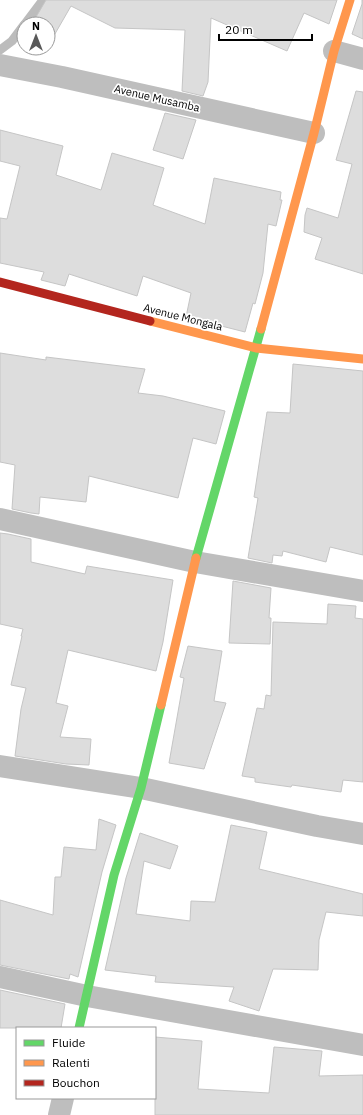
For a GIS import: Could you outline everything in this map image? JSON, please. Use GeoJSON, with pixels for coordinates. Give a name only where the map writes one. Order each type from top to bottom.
{"type":"FeatureCollection","features":[{"type":"Feature","properties":{"kind":"street"},"geometry":{"type":"LineString","coordinates":[[79,1027],[114,875],[141,788],[195,562],[256,348],[314,133],[334,51],[350,0]]}},
{"type":"Feature","properties":{"kind":"street"},"geometry":{"type":"LineString","coordinates":[[334,51],[363,59]]}},
{"type":"Feature","properties":{"kind":"street","name":"Avenue Musamba"},"geometry":{"type":"LineString","coordinates":[[0,65],[77,80],[314,133]]}},
{"type":"Feature","properties":{"kind":"street","name":"Avenue Mongala"},"geometry":{"type":"LineString","coordinates":[[0,282],[256,348],[363,359]]}},
{"type":"Feature","properties":{"kind":"street"},"geometry":{"type":"LineString","coordinates":[[0,519],[195,562],[363,591]]}},
{"type":"Feature","properties":{"kind":"street"},"geometry":{"type":"LineString","coordinates":[[0,766],[141,788],[316,826],[363,834]]}},
{"type":"Feature","properties":{"kind":"street"},"geometry":{"type":"LineString","coordinates":[[0,977],[87,996],[363,1045]]}},
{"type":"Feature","properties":{"kind":"street"},"geometry":{"type":"LineString","coordinates":[[59,1115],[63,1099]]}},
{"type":"Feature","properties":{"kind":"building"},"geometry":{"type":"Polygon","coordinates":[[[46,0],[337,0],[329,24],[304,13],[287,51],[211,18],[208,82],[203,96],[182,91],[185,30],[115,28],[71,6],[56,32],[56,16],[37,16],[46,0]]]}},
{"type":"Feature","properties":{"kind":"building"},"geometry":{"type":"Polygon","coordinates":[[[363,0],[363,39],[352,34],[363,0]]]}},
{"type":"Feature","properties":{"kind":"building"},"geometry":{"type":"Polygon","coordinates":[[[356,91],[363,92],[363,274],[315,259],[322,238],[304,232],[307,208],[338,218],[352,164],[336,160],[356,91]]]}},
{"type":"Feature","properties":{"kind":"building"},"geometry":{"type":"Polygon","coordinates":[[[165,113],[196,120],[183,159],[153,150],[165,113]]]}},
{"type":"Feature","properties":{"kind":"building"},"geometry":{"type":"Polygon","coordinates":[[[0,130],[63,146],[56,175],[101,190],[112,153],[164,168],[153,205],[205,224],[214,178],[281,192],[280,200],[282,200],[276,226],[268,224],[263,273],[255,304],[253,303],[245,332],[186,317],[191,293],[143,276],[137,296],[69,274],[65,286],[41,280],[44,272],[0,263],[0,218],[7,219],[20,166],[0,161],[0,130]]]}},
{"type":"Feature","properties":{"kind":"building"},"geometry":{"type":"Polygon","coordinates":[[[0,353],[46,360],[46,357],[145,369],[138,393],[163,396],[225,411],[216,444],[193,438],[178,498],[89,476],[86,502],[40,497],[39,514],[12,509],[15,465],[0,462],[0,353]]]}},
{"type":"Feature","properties":{"kind":"building"},"geometry":{"type":"Polygon","coordinates":[[[293,364],[363,371],[363,555],[330,547],[326,562],[283,551],[282,556],[273,555],[272,563],[248,558],[258,498],[254,497],[267,412],[290,413],[293,364]]]}},
{"type":"Feature","properties":{"kind":"building"},"geometry":{"type":"Polygon","coordinates":[[[0,533],[31,539],[31,562],[85,574],[87,566],[173,580],[163,642],[156,671],[68,650],[56,703],[68,706],[60,737],[91,739],[89,765],[66,764],[15,756],[21,709],[26,688],[11,685],[23,629],[0,624],[0,533]]]}},
{"type":"Feature","properties":{"kind":"building"},"geometry":{"type":"Polygon","coordinates":[[[233,581],[271,588],[269,618],[271,618],[270,644],[229,643],[233,581]]]}},
{"type":"Feature","properties":{"kind":"building"},"geometry":{"type":"Polygon","coordinates":[[[328,604],[356,606],[355,618],[363,619],[363,782],[343,780],[341,792],[292,785],[291,787],[255,782],[255,778],[242,776],[257,708],[264,709],[266,695],[271,696],[273,622],[327,624],[328,604]]]}},
{"type":"Feature","properties":{"kind":"building"},"geometry":{"type":"Polygon","coordinates":[[[188,646],[222,651],[214,701],[226,703],[204,769],[169,763],[184,678],[180,677],[188,646]]]}},
{"type":"Feature","properties":{"kind":"building"},"geometry":{"type":"Polygon","coordinates":[[[99,819],[116,825],[102,872],[78,977],[70,974],[69,979],[0,965],[0,900],[53,915],[55,877],[61,877],[64,847],[96,850],[99,819]]]}},
{"type":"Feature","properties":{"kind":"building"},"geometry":{"type":"Polygon","coordinates":[[[231,825],[267,832],[259,869],[363,894],[363,916],[326,912],[319,940],[318,970],[273,969],[259,1011],[229,1001],[234,987],[155,982],[156,976],[105,970],[126,878],[140,833],[178,846],[170,869],[144,861],[136,914],[190,921],[191,901],[215,902],[231,825]]]}},
{"type":"Feature","properties":{"kind":"building"},"geometry":{"type":"Polygon","coordinates":[[[0,990],[65,1004],[61,1027],[0,1028],[0,990]]]}},
{"type":"Feature","properties":{"kind":"building"},"geometry":{"type":"Polygon","coordinates":[[[156,1037],[202,1041],[198,1089],[269,1093],[274,1047],[322,1051],[319,1076],[363,1075],[363,1115],[155,1115],[156,1037]]]}},
{"type":"Feature","properties":{"kind":"waterway"},"geometry":{"type":"LineString","coordinates":[[31,16],[43,0]]}},
{"type":"Feature","properties":{"kind":"waterway"},"geometry":{"type":"LineString","coordinates":[[0,50],[12,41],[16,36]]}},
{"type":"Feature","properties":{"kind":"traffic: fast"},"geometry":{"type":"LineString","coordinates":[[196,558],[261,329]]}},
{"type":"Feature","properties":{"kind":"traffic: fast"},"geometry":{"type":"LineString","coordinates":[[79,1027],[114,875],[141,788],[161,705]]}},
{"type":"Feature","properties":{"kind":"traffic: slow"},"geometry":{"type":"LineString","coordinates":[[261,329],[314,133],[334,51],[350,0]]}},
{"type":"Feature","properties":{"kind":"traffic: slow"},"geometry":{"type":"LineString","coordinates":[[150,321],[256,348],[363,359]]}},
{"type":"Feature","properties":{"kind":"traffic: slow"},"geometry":{"type":"LineString","coordinates":[[161,705],[196,558]]}},
{"type":"Feature","properties":{"kind":"traffic: jam"},"geometry":{"type":"LineString","coordinates":[[0,282],[150,321]]}}]}
